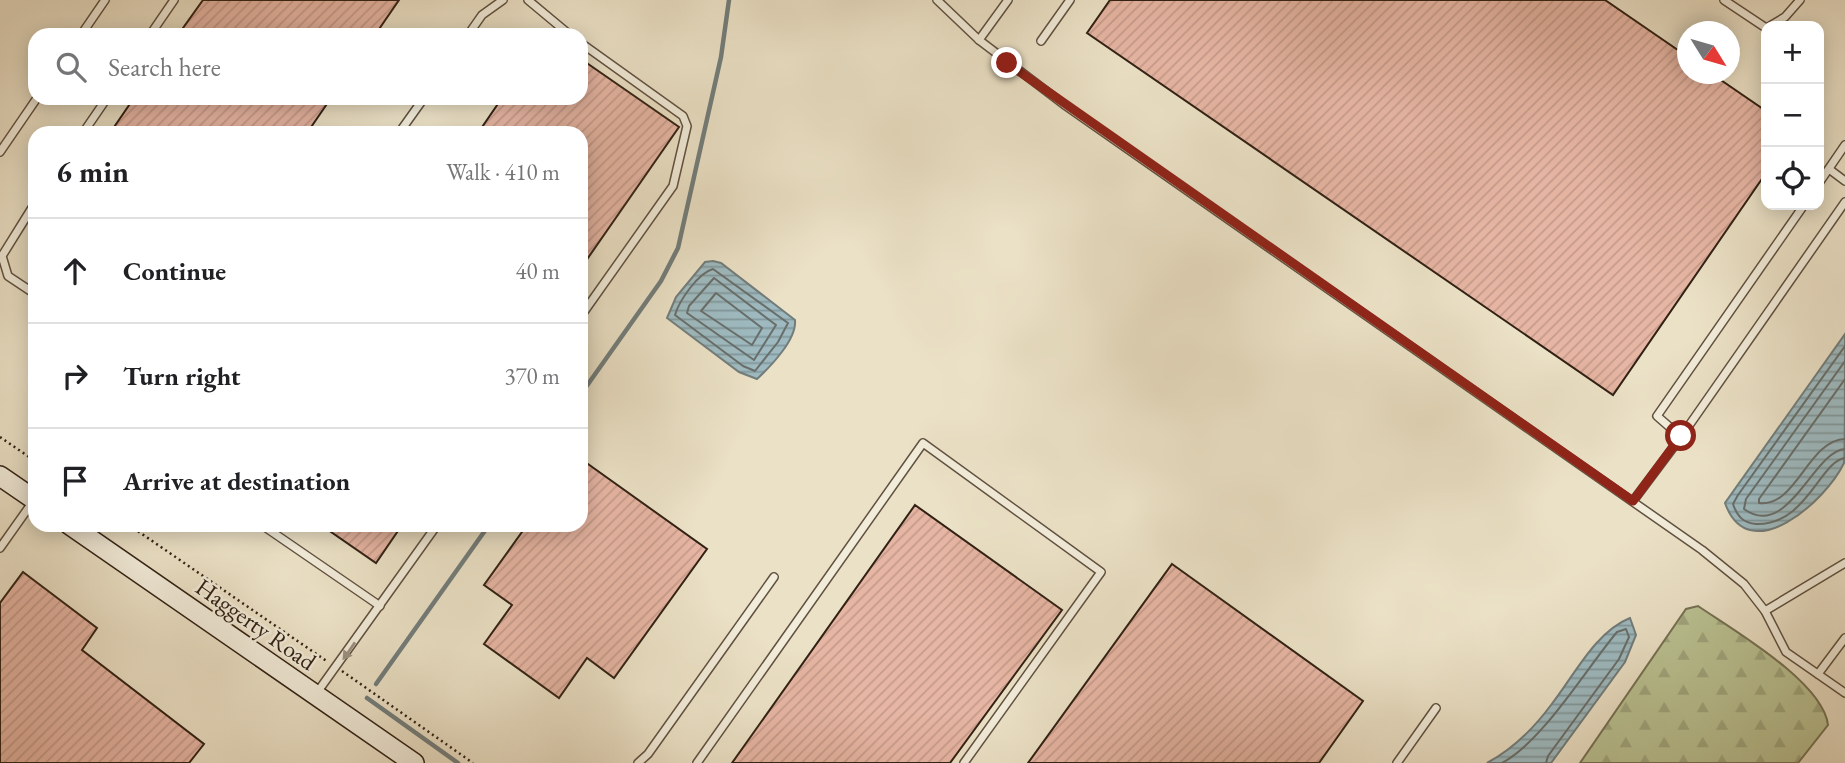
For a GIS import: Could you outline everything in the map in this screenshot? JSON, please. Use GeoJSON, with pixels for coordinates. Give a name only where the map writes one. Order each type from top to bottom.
{"type":"FeatureCollection","features":[{"type":"Feature","properties":{"kind":"main road"},"geometry":{"type":"LineString","coordinates":[[0,476],[28,495]]}},
{"type":"Feature","properties":{"kind":"main road","name":"Haggerty Road"},"geometry":{"type":"LineString","coordinates":[[80,532],[414,763]]}},
{"type":"Feature","properties":{"kind":"lane"},"geometry":{"type":"LineString","coordinates":[[86,28],[105,0]]}},
{"type":"Feature","properties":{"kind":"lane"},"geometry":{"type":"LineString","coordinates":[[155,28],[174,0]]}},
{"type":"Feature","properties":{"kind":"lane"},"geometry":{"type":"LineString","coordinates":[[473,28],[482,15],[503,0]]}},
{"type":"Feature","properties":{"kind":"lane"},"geometry":{"type":"LineString","coordinates":[[528,0],[562,28]]}},
{"type":"Feature","properties":{"kind":"lane"},"geometry":{"type":"LineString","coordinates":[[937,0],[979,40],[1066,106],[1633,501],[1744,584],[1765,611],[1786,652],[1845,693]]}},
{"type":"Feature","properties":{"kind":"lane"},"geometry":{"type":"LineString","coordinates":[[979,40],[1008,0]]}},
{"type":"Feature","properties":{"kind":"lane"},"geometry":{"type":"LineString","coordinates":[[1724,0],[1761,23]]}},
{"type":"Feature","properties":{"kind":"lane"},"geometry":{"type":"LineString","coordinates":[[1778,21],[1800,0]]}},
{"type":"Feature","properties":{"kind":"lane"},"geometry":{"type":"LineString","coordinates":[[1041,41],[1066,1]]}},
{"type":"Feature","properties":{"kind":"lane"},"geometry":{"type":"LineString","coordinates":[[588,48],[683,116],[687,126],[673,186],[588,306]]}},
{"type":"Feature","properties":{"kind":"lane"},"geometry":{"type":"LineString","coordinates":[[0,152],[32,105]]}},
{"type":"Feature","properties":{"kind":"lane"},"geometry":{"type":"LineString","coordinates":[[88,126],[102,105]]}},
{"type":"Feature","properties":{"kind":"lane"},"geometry":{"type":"LineString","coordinates":[[404,126],[419,105]]}},
{"type":"Feature","properties":{"kind":"lane"},"geometry":{"type":"LineString","coordinates":[[1824,176],[1845,145]]}},
{"type":"Feature","properties":{"kind":"lane"},"geometry":{"type":"LineString","coordinates":[[1829,169],[1845,181]]}},
{"type":"Feature","properties":{"kind":"lane"},"geometry":{"type":"LineString","coordinates":[[1633,501],[1845,202]]}},
{"type":"Feature","properties":{"kind":"lane"},"geometry":{"type":"LineString","coordinates":[[1681,436],[1657,416],[1801,210]]}},
{"type":"Feature","properties":{"kind":"lane"},"geometry":{"type":"LineString","coordinates":[[28,214],[2,256],[8,276],[28,289]]}},
{"type":"Feature","properties":{"kind":"lane"},"geometry":{"type":"LineString","coordinates":[[697,763],[923,443],[1101,572],[964,763]]}},
{"type":"Feature","properties":{"kind":"lane"},"geometry":{"type":"LineString","coordinates":[[0,548],[28,510]]}},
{"type":"Feature","properties":{"kind":"lane"},"geometry":{"type":"LineString","coordinates":[[272,532],[380,606]]}},
{"type":"Feature","properties":{"kind":"lane"},"geometry":{"type":"LineString","coordinates":[[316,695],[431,532]]}},
{"type":"Feature","properties":{"kind":"lane"},"geometry":{"type":"LineString","coordinates":[[1765,611],[1845,563]]}},
{"type":"Feature","properties":{"kind":"lane"},"geometry":{"type":"LineString","coordinates":[[638,763],[648,754],[774,577]]}},
{"type":"Feature","properties":{"kind":"lane"},"geometry":{"type":"LineString","coordinates":[[1818,674],[1845,638]]}},
{"type":"Feature","properties":{"kind":"lane"},"geometry":{"type":"LineString","coordinates":[[1397,763],[1436,708]]}},
{"type":"Feature","properties":{"kind":"path"},"geometry":{"type":"LineString","coordinates":[[0,437],[28,456]]}},
{"type":"Feature","properties":{"kind":"path"},"geometry":{"type":"LineString","coordinates":[[139,532],[473,763]]}},
{"type":"Feature","properties":{"kind":"green space"},"geometry":{"type":"Polygon","coordinates":[[[1698,606],[1774,658],[1794,675],[1811,692],[1828,725],[1798,763],[1580,763],[1686,609],[1698,606]]]}},
{"type":"Feature","properties":{"kind":"water"},"geometry":{"type":"Polygon","coordinates":[[[705,262],[721,263],[795,320],[788,344],[757,379],[739,372],[667,318],[676,297],[705,262]]]}},
{"type":"Feature","properties":{"kind":"water"},"geometry":{"type":"Polygon","coordinates":[[[1845,334],[1844,463],[1821,495],[1805,510],[1768,530],[1751,530],[1736,522],[1725,503],[1845,334]]]}},
{"type":"Feature","properties":{"kind":"water"},"geometry":{"type":"Polygon","coordinates":[[[1630,618],[1636,635],[1625,662],[1551,763],[1487,763],[1514,745],[1530,730],[1596,644],[1606,633],[1630,618]]]}},
{"type":"Feature","properties":{"kind":"building"},"geometry":{"type":"Polygon","coordinates":[[[203,0],[399,0],[380,28],[183,28],[203,0]]]}},
{"type":"Feature","properties":{"kind":"building"},"geometry":{"type":"Polygon","coordinates":[[[1110,0],[1605,0],[1677,49],[1677,84],[1727,84],[1761,108],[1761,180],[1613,395],[1087,33],[1110,0]]]}},
{"type":"Feature","properties":{"kind":"building"},"geometry":{"type":"Polygon","coordinates":[[[588,64],[679,127],[588,258],[588,126],[483,126],[497,105],[588,105],[588,64]]]}},
{"type":"Feature","properties":{"kind":"building"},"geometry":{"type":"Polygon","coordinates":[[[129,105],[326,105],[312,126],[115,126],[129,105]]]}},
{"type":"Feature","properties":{"kind":"building"},"geometry":{"type":"Polygon","coordinates":[[[588,464],[707,549],[614,678],[587,658],[559,698],[484,644],[512,605],[484,585],[522,532],[588,532],[588,464]]]}},
{"type":"Feature","properties":{"kind":"building"},"geometry":{"type":"Polygon","coordinates":[[[915,505],[1062,610],[950,763],[732,763],[915,505]]]}},
{"type":"Feature","properties":{"kind":"building"},"geometry":{"type":"Polygon","coordinates":[[[331,532],[397,532],[376,563],[331,532]]]}},
{"type":"Feature","properties":{"kind":"building"},"geometry":{"type":"Polygon","coordinates":[[[1172,564],[1363,701],[1319,763],[1028,763],[1172,564]]]}},
{"type":"Feature","properties":{"kind":"building"},"geometry":{"type":"Polygon","coordinates":[[[23,572],[97,628],[82,650],[204,744],[189,763],[0,763],[0,603],[23,572]]]}},
{"type":"Feature","properties":{"kind":"waterway"},"geometry":{"type":"LineString","coordinates":[[588,384],[661,281],[678,248],[721,57],[729,0]]}},
{"type":"Feature","properties":{"kind":"waterway"},"geometry":{"type":"LineString","coordinates":[[376,684],[484,532]]}},
{"type":"Feature","properties":{"kind":"waterway"},"geometry":{"type":"LineString","coordinates":[[367,698],[458,763]]}},
{"type":"Feature","properties":{"kind":"route"},"geometry":{"type":"LineString","coordinates":[[1007,63],[1633,501],[1681,436]]}}]}
